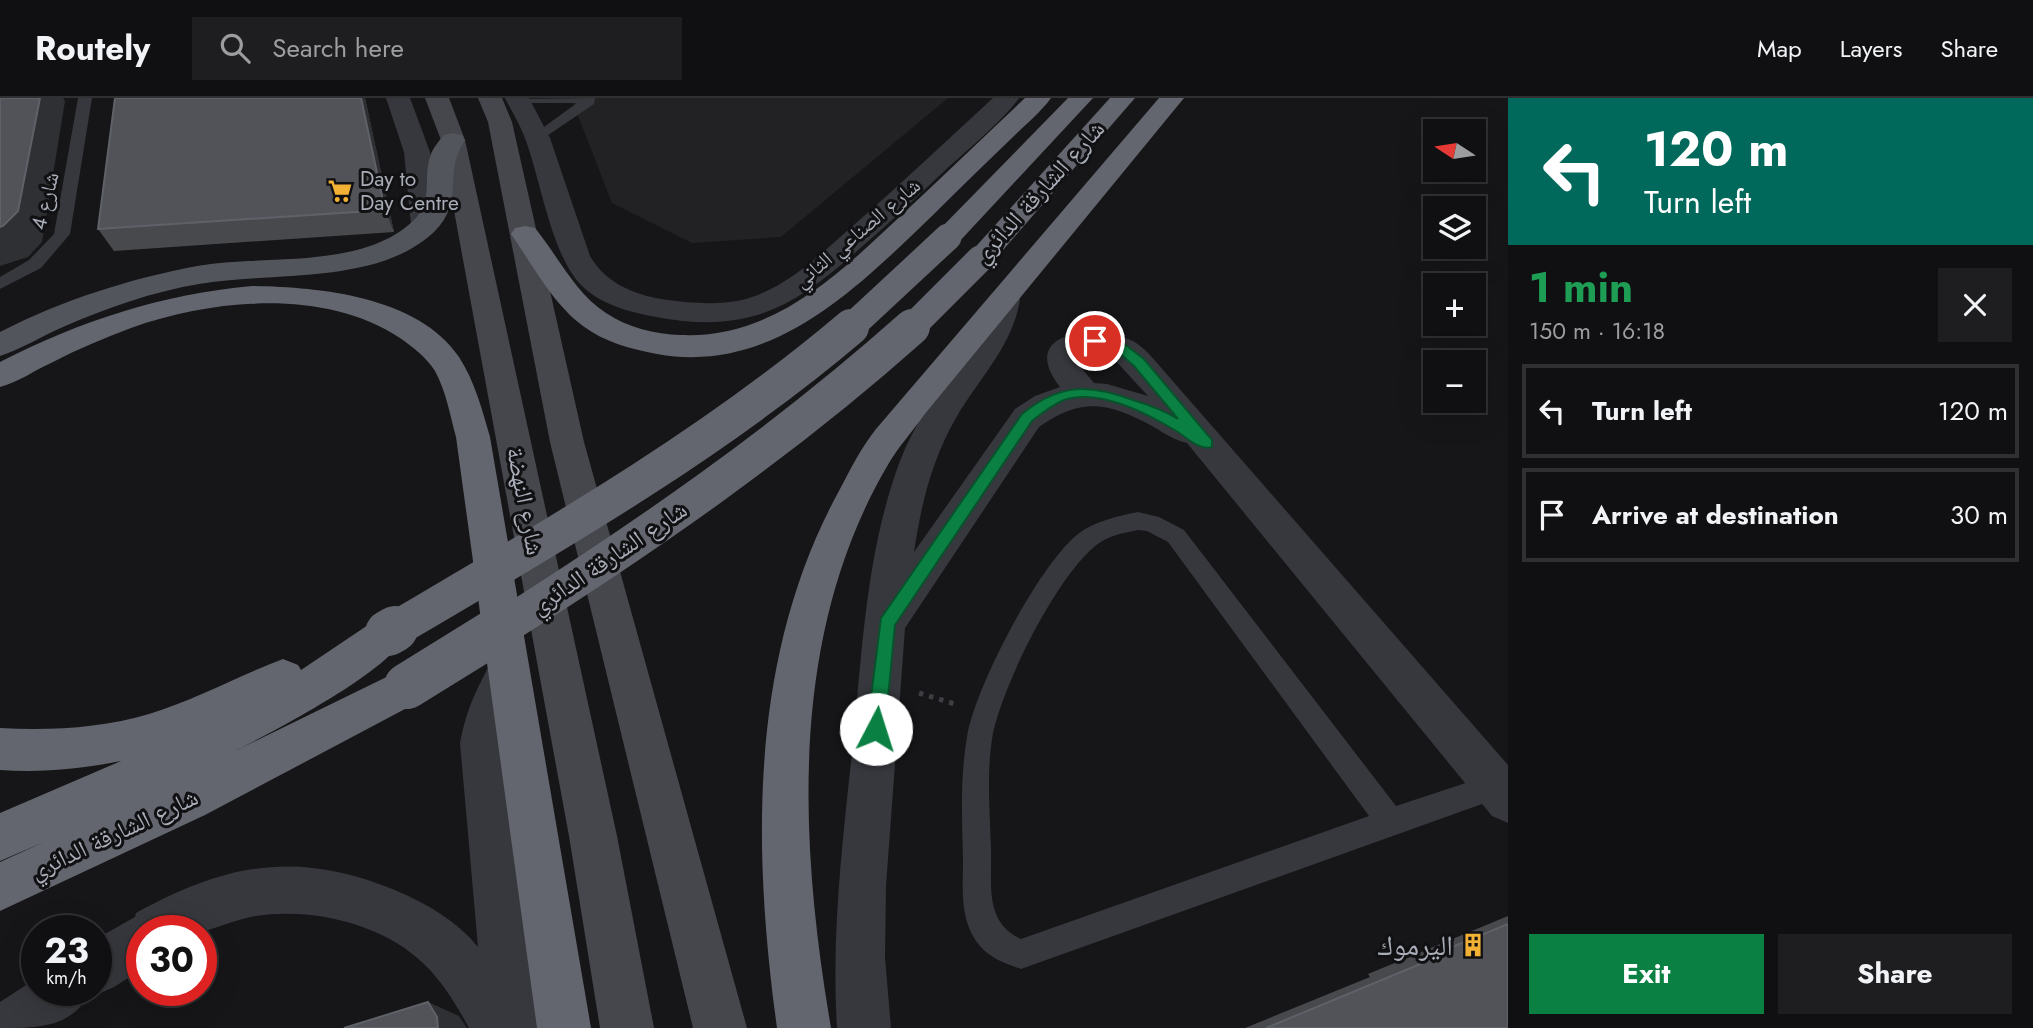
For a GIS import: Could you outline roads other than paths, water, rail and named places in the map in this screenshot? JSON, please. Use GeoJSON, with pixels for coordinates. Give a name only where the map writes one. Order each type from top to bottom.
{"type":"FeatureCollection","features":[{"type":"Feature","properties":{"kind":"highway"},"geometry":{"type":"LineString","coordinates":[[525,234],[578,306],[620,334],[651,342],[685,345],[720,343],[754,336],[787,322],[815,305],[882,249],[1039,98]]}},
{"type":"Feature","properties":{"kind":"highway","name":"شارع الشارقة الدائري"},"geometry":{"type":"LineString","coordinates":[[0,837],[186,753],[262,714],[328,676],[388,633],[545,540],[757,402],[877,307],[1082,98]]}},
{"type":"Feature","properties":{"kind":"highway","name":"شارع الشارقة الدائري"},"geometry":{"type":"LineString","coordinates":[[0,887],[189,799],[407,686],[555,597],[673,517],[762,453],[857,378],[980,259],[1123,98]]}},
{"type":"Feature","properties":{"kind":"highway"},"geometry":{"type":"LineString","coordinates":[[804,1028],[796,983],[786,889],[784,805],[788,731],[796,677],[817,584],[843,516],[874,457],[912,407],[1172,98]]}},
{"type":"Feature","properties":{"kind":"highway"},"geometry":{"type":"LineString","coordinates":[[0,376],[44,352],[96,330],[164,308],[221,296],[323,299],[369,310],[409,329],[440,355],[458,386],[473,437],[564,1028]]}},
{"type":"Feature","properties":{"kind":"highway"},"geometry":{"type":"LineString","coordinates":[[0,749],[27,751],[88,747],[151,734],[388,633]]}},
{"type":"Feature","properties":{"kind":"main road","name":"شارع النهضة"},"geometry":{"type":"LineString","coordinates":[[438,98],[453,139],[593,836],[627,1028]]}},
{"type":"Feature","properties":{"kind":"main road"},"geometry":{"type":"LineString","coordinates":[[508,98],[500,122],[567,442],[720,1028]]}},
{"type":"Feature","properties":{"kind":"main road"},"geometry":{"type":"LineString","coordinates":[[0,345],[29,329],[83,307],[131,292],[225,271],[331,264],[359,259],[404,240],[435,214],[440,201],[443,156],[453,139]]}},
{"type":"Feature","properties":{"kind":"street"},"geometry":{"type":"LineString","coordinates":[[398,98],[417,152],[425,225]]}},
{"type":"Feature","properties":{"kind":"street","name":"شارع الصناعي الثاني"},"geometry":{"type":"LineString","coordinates":[[508,98],[538,138],[576,257],[582,270],[593,282],[617,296],[649,306],[723,312],[751,308],[776,299],[796,287],[880,216],[1007,98]]}},
{"type":"Feature","properties":{"kind":"street"},"geometry":{"type":"LineString","coordinates":[[864,1028],[859,984],[859,925],[880,681],[901,516],[918,459],[949,401],[999,330],[1005,299]]}},
{"type":"Feature","properties":{"kind":"street"},"geometry":{"type":"LineString","coordinates":[[1084,392],[1066,372],[1062,361],[1064,353],[1071,346],[1095,341],[1116,346],[1139,363],[1502,793]]}},
{"type":"Feature","properties":{"kind":"street"},"geometry":{"type":"LineString","coordinates":[[887,623],[1027,418],[1043,405],[1064,395],[1084,392],[1106,395],[1162,416],[1206,444]]}},
{"type":"Feature","properties":{"kind":"street"},"geometry":{"type":"LineString","coordinates":[[509,670],[488,710],[482,743],[495,889],[514,1028]]}},
{"type":"Feature","properties":{"kind":"street"},"geometry":{"type":"LineString","coordinates":[[181,915],[219,899],[276,887],[335,892],[389,911],[438,942],[478,993],[498,1028]]}},
{"type":"Feature","properties":{"kind":"street"},"geometry":{"type":"LineString","coordinates":[[9,1028],[41,1006]]}},
{"type":"Feature","properties":{"kind":"lane","name":"شارع 4"},"geometry":{"type":"LineString","coordinates":[[0,284],[36,264],[53,249],[62,234],[85,98]]}},
{"type":"Feature","properties":{"kind":"lane"},"geometry":{"type":"LineString","coordinates":[[508,98],[556,101],[588,98]]}},
{"type":"Feature","properties":{"kind":"lane"},"geometry":{"type":"LineString","coordinates":[[538,138],[565,116],[594,98]]}},
{"type":"Feature","properties":{"kind":"lane"},"geometry":{"type":"LineString","coordinates":[[1391,822],[1184,545],[1175,536],[1151,523],[1126,523],[1087,539],[1060,571],[1035,608],[985,713],[979,758],[979,920],[989,936],[1004,949],[1021,954],[1391,822],[1502,793]]}},
{"type":"Feature","properties":{"kind":"place","name":"Day to Day Centre"},"geometry":{"type":"Point","coordinates":[340,191]}},
{"type":"Feature","properties":{"kind":"place","name":"اليرموك"},"geometry":{"type":"Point","coordinates":[1473,945]}}]}
